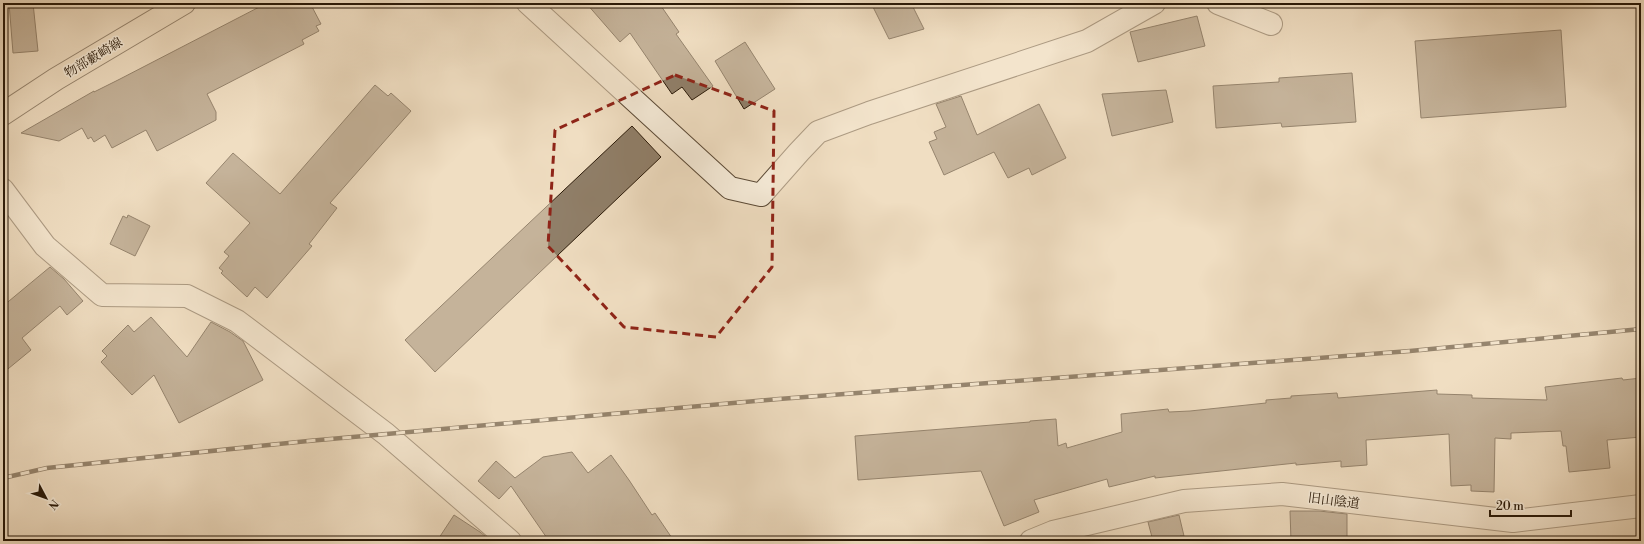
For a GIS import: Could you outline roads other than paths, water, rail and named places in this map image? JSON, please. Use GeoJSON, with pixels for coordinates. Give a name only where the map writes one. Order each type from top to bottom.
{"type":"FeatureCollection","features":[{"type":"Feature","properties":{"kind":"main road","name":"物部藪崎線"},"geometry":{"type":"LineString","coordinates":[[3,114],[56,79],[184,3]]}},
{"type":"Feature","properties":{"kind":"street"},"geometry":{"type":"LineString","coordinates":[[528,3],[730,188],[761,195],[818,132],[869,113],[1087,41],[1154,3]]}},
{"type":"Feature","properties":{"kind":"street"},"geometry":{"type":"LineString","coordinates":[[1218,3],[1271,24]]}},
{"type":"Feature","properties":{"kind":"street"},"geometry":{"type":"LineString","coordinates":[[3,190],[45,246],[102,295],[188,296],[237,321],[386,434],[510,541]]}},
{"type":"Feature","properties":{"kind":"street","name":"旧山陰道"},"geometry":{"type":"LineString","coordinates":[[1031,541],[1053,532],[1184,501],[1282,494],[1513,521],[1641,506]]}},
{"type":"Feature","properties":{"kind":"railway"},"geometry":{"type":"LineString","coordinates":[[3,478],[47,468],[308,441],[779,399],[1410,351],[1641,329]]}}]}
